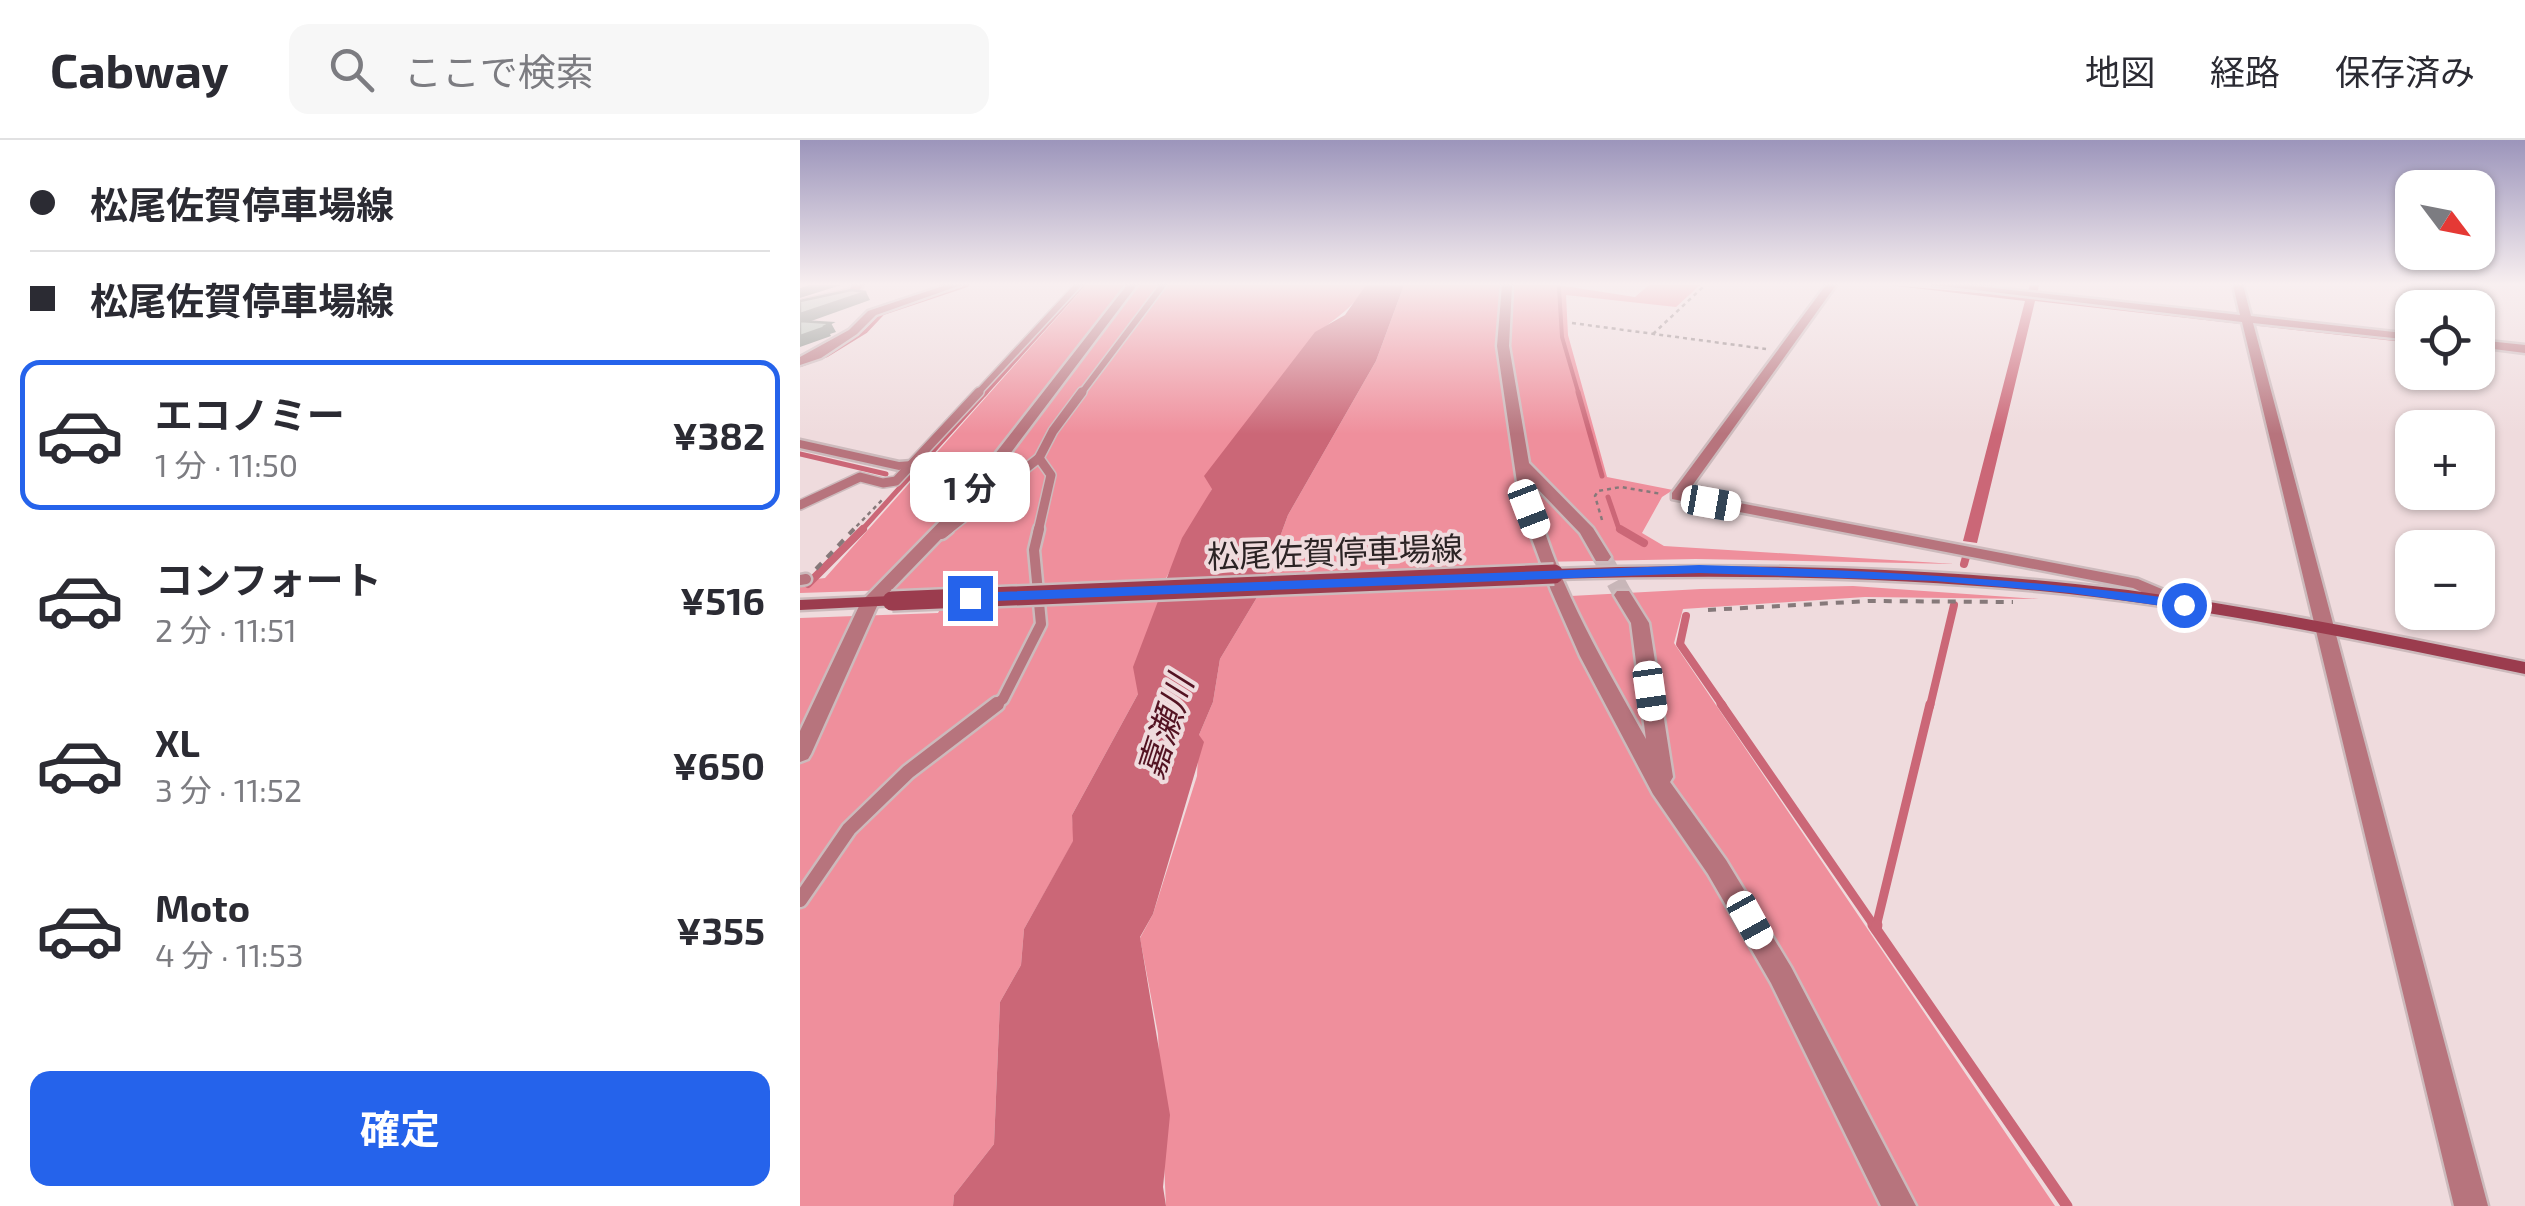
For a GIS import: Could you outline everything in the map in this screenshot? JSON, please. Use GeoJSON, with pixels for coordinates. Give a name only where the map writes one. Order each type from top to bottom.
{"type":"FeatureCollection","features":[{"type":"Feature","properties":{"kind":"main road","name":"松尾佐賀停車場線"},"geometry":{"type":"LineString","coordinates":[[800,605],[1699,569],[1848,572],[2070,589],[2184,605],[2324,627],[2525,668]]}},
{"type":"Feature","properties":{"kind":"street"},"geometry":{"type":"LineString","coordinates":[[800,361],[847,335]]}},
{"type":"Feature","properties":{"kind":"street"},"geometry":{"type":"LineString","coordinates":[[800,754],[881,601],[920,546],[958,512],[1094,335]]}},
{"type":"Feature","properties":{"kind":"street"},"geometry":{"type":"LineString","coordinates":[[1504,335],[1529,509],[1590,656],[1664,794],[1750,920],[1898,1206]]}},
{"type":"Feature","properties":{"kind":"street"},"geometry":{"type":"LineString","coordinates":[[1795,335],[1677,496],[2138,584],[2184,605]]}},
{"type":"Feature","properties":{"kind":"street"},"geometry":{"type":"LineString","coordinates":[[2250,335],[2471,1206]]}},
{"type":"Feature","properties":{"kind":"street"},"geometry":{"type":"LineString","coordinates":[[2495,346],[2525,349]]}},
{"type":"Feature","properties":{"kind":"street"},"geometry":{"type":"LineString","coordinates":[[800,444],[912,466]]}},
{"type":"Feature","properties":{"kind":"street"},"geometry":{"type":"LineString","coordinates":[[1524,466],[1587,531],[1602,557]]}},
{"type":"Feature","properties":{"kind":"street"},"geometry":{"type":"LineString","coordinates":[[1624,594],[1640,623],[1664,794]]}},
{"type":"Feature","properties":{"kind":"lane"},"geometry":{"type":"LineString","coordinates":[[800,506],[860,476],[896,481],[1032,335]]}},
{"type":"Feature","properties":{"kind":"lane"},"geometry":{"type":"LineString","coordinates":[[920,546],[945,532],[1039,458],[1054,431],[1126,335]]}},
{"type":"Feature","properties":{"kind":"lane"},"geometry":{"type":"LineString","coordinates":[[800,900],[848,829],[908,772],[1003,699],[1041,624],[1034,550],[1051,475],[1039,458]]}},
{"type":"Feature","properties":{"kind":"path"},"geometry":{"type":"LineString","coordinates":[[1659,335],[1783,351]]}},
{"type":"Feature","properties":{"kind":"path"},"geometry":{"type":"LineString","coordinates":[[803,579],[896,486],[896,481]]}},
{"type":"Feature","properties":{"kind":"path"},"geometry":{"type":"LineString","coordinates":[[1610,487],[1677,496]]}},
{"type":"Feature","properties":{"kind":"path"},"geometry":{"type":"LineString","coordinates":[[1708,610],[1869,601],[2013,602]]}},
{"type":"Feature","properties":{"kind":"shaded area"},"geometry":{"type":"Polygon","coordinates":[[[1042,335],[1316,335],[1212,489],[1162,586],[1138,694],[1072,815],[1074,840],[1024,929],[1021,965],[1000,1002],[994,1144],[954,1195],[953,1206],[800,1206],[800,618],[938,613],[952,588],[800,593],[800,581],[825,578],[1042,335]]]}},
{"type":"Feature","properties":{"kind":"shaded area"},"geometry":{"type":"Polygon","coordinates":[[[1386,335],[1568,335],[1607,477],[1673,490],[1662,497],[1642,533],[1664,546],[1955,564],[1696,559],[1538,562],[1552,597],[1853,586],[2039,599],[1865,597],[1683,609],[1674,643],[2055,1206],[1166,1206],[1158,1034],[1140,938],[1153,914],[1197,776],[1199,735],[1213,702],[1220,659],[1259,594],[1288,515],[1376,361],[1386,335]]]}},
{"type":"Feature","properties":{"kind":"water","name":"嘉瀬川"},"geometry":{"type":"Polygon","coordinates":[[[1313,335],[1386,335],[1376,361],[1288,515],[1259,594],[1220,659],[1213,702],[1199,735],[1204,742],[1153,914],[1140,937],[1170,1115],[1163,1187],[1166,1206],[953,1206],[954,1195],[994,1144],[1000,1002],[1021,965],[1024,929],[1073,841],[1072,815],[1138,694],[1133,667],[1182,538],[1212,489],[1204,476],[1313,335]]]}},
{"type":"Feature","properties":{"kind":"water"},"geometry":{"type":"Polygon","coordinates":[[[2016,335],[2027,335],[1977,543],[1963,541],[2016,335]]]}},
{"type":"Feature","properties":{"kind":"water"},"geometry":{"type":"Polygon","coordinates":[[[2338,335],[2395,337],[2395,341],[2338,335]]]}},
{"type":"Feature","properties":{"kind":"waterway"},"geometry":{"type":"LineString","coordinates":[[800,365],[827,355],[860,335]]}},
{"type":"Feature","properties":{"kind":"waterway"},"geometry":{"type":"LineString","coordinates":[[984,395],[1038,335]]}},
{"type":"Feature","properties":{"kind":"waterway"},"geometry":{"type":"LineString","coordinates":[[1562,335],[1579,395]]}},
{"type":"Feature","properties":{"kind":"waterway"},"geometry":{"type":"LineString","coordinates":[[860,532],[986,392]]}},
{"type":"Feature","properties":{"kind":"waterway"},"geometry":{"type":"LineString","coordinates":[[1578,392],[1602,476]]}},
{"type":"Feature","properties":{"kind":"waterway"},"geometry":{"type":"LineString","coordinates":[[800,454],[886,474]]}},
{"type":"Feature","properties":{"kind":"waterway"},"geometry":{"type":"LineString","coordinates":[[1608,497],[1619,529],[1624,532]]}},
{"type":"Feature","properties":{"kind":"waterway"},"geometry":{"type":"LineString","coordinates":[[860,532],[863,529]]}},
{"type":"Feature","properties":{"kind":"waterway"},"geometry":{"type":"LineString","coordinates":[[1620,529],[1644,543]]}},
{"type":"Feature","properties":{"kind":"waterway"},"geometry":{"type":"LineString","coordinates":[[808,584],[860,532]]}},
{"type":"Feature","properties":{"kind":"waterway"},"geometry":{"type":"LineString","coordinates":[[1964,564],[1966,557]]}},
{"type":"Feature","properties":{"kind":"waterway"},"geometry":{"type":"LineString","coordinates":[[1930,706],[1954,605]]}},
{"type":"Feature","properties":{"kind":"waterway"},"geometry":{"type":"LineString","coordinates":[[1686,616],[1680,644],[1723,706]]}},
{"type":"Feature","properties":{"kind":"waterway"},"geometry":{"type":"LineString","coordinates":[[1721,704],[1875,927]]}},
{"type":"Feature","properties":{"kind":"waterway"},"geometry":{"type":"LineString","coordinates":[[1876,927],[1930,704]]}},
{"type":"Feature","properties":{"kind":"waterway"},"geometry":{"type":"LineString","coordinates":[[1873,925],[2067,1206]]}},
{"type":"Feature","properties":{"kind":"waterway"},"geometry":{"type":"LineString","coordinates":[[1876,929],[1877,925]]}},
{"type":"Feature","properties":{"kind":"tunnel"},"geometry":{"type":"LineString","coordinates":[[1602,557],[1623,595]]}},
{"type":"Feature","properties":{"kind":"route"},"geometry":{"type":"LineString","coordinates":[[970,598],[1699,569],[1935,577],[2070,589],[2184,605]]}}]}
